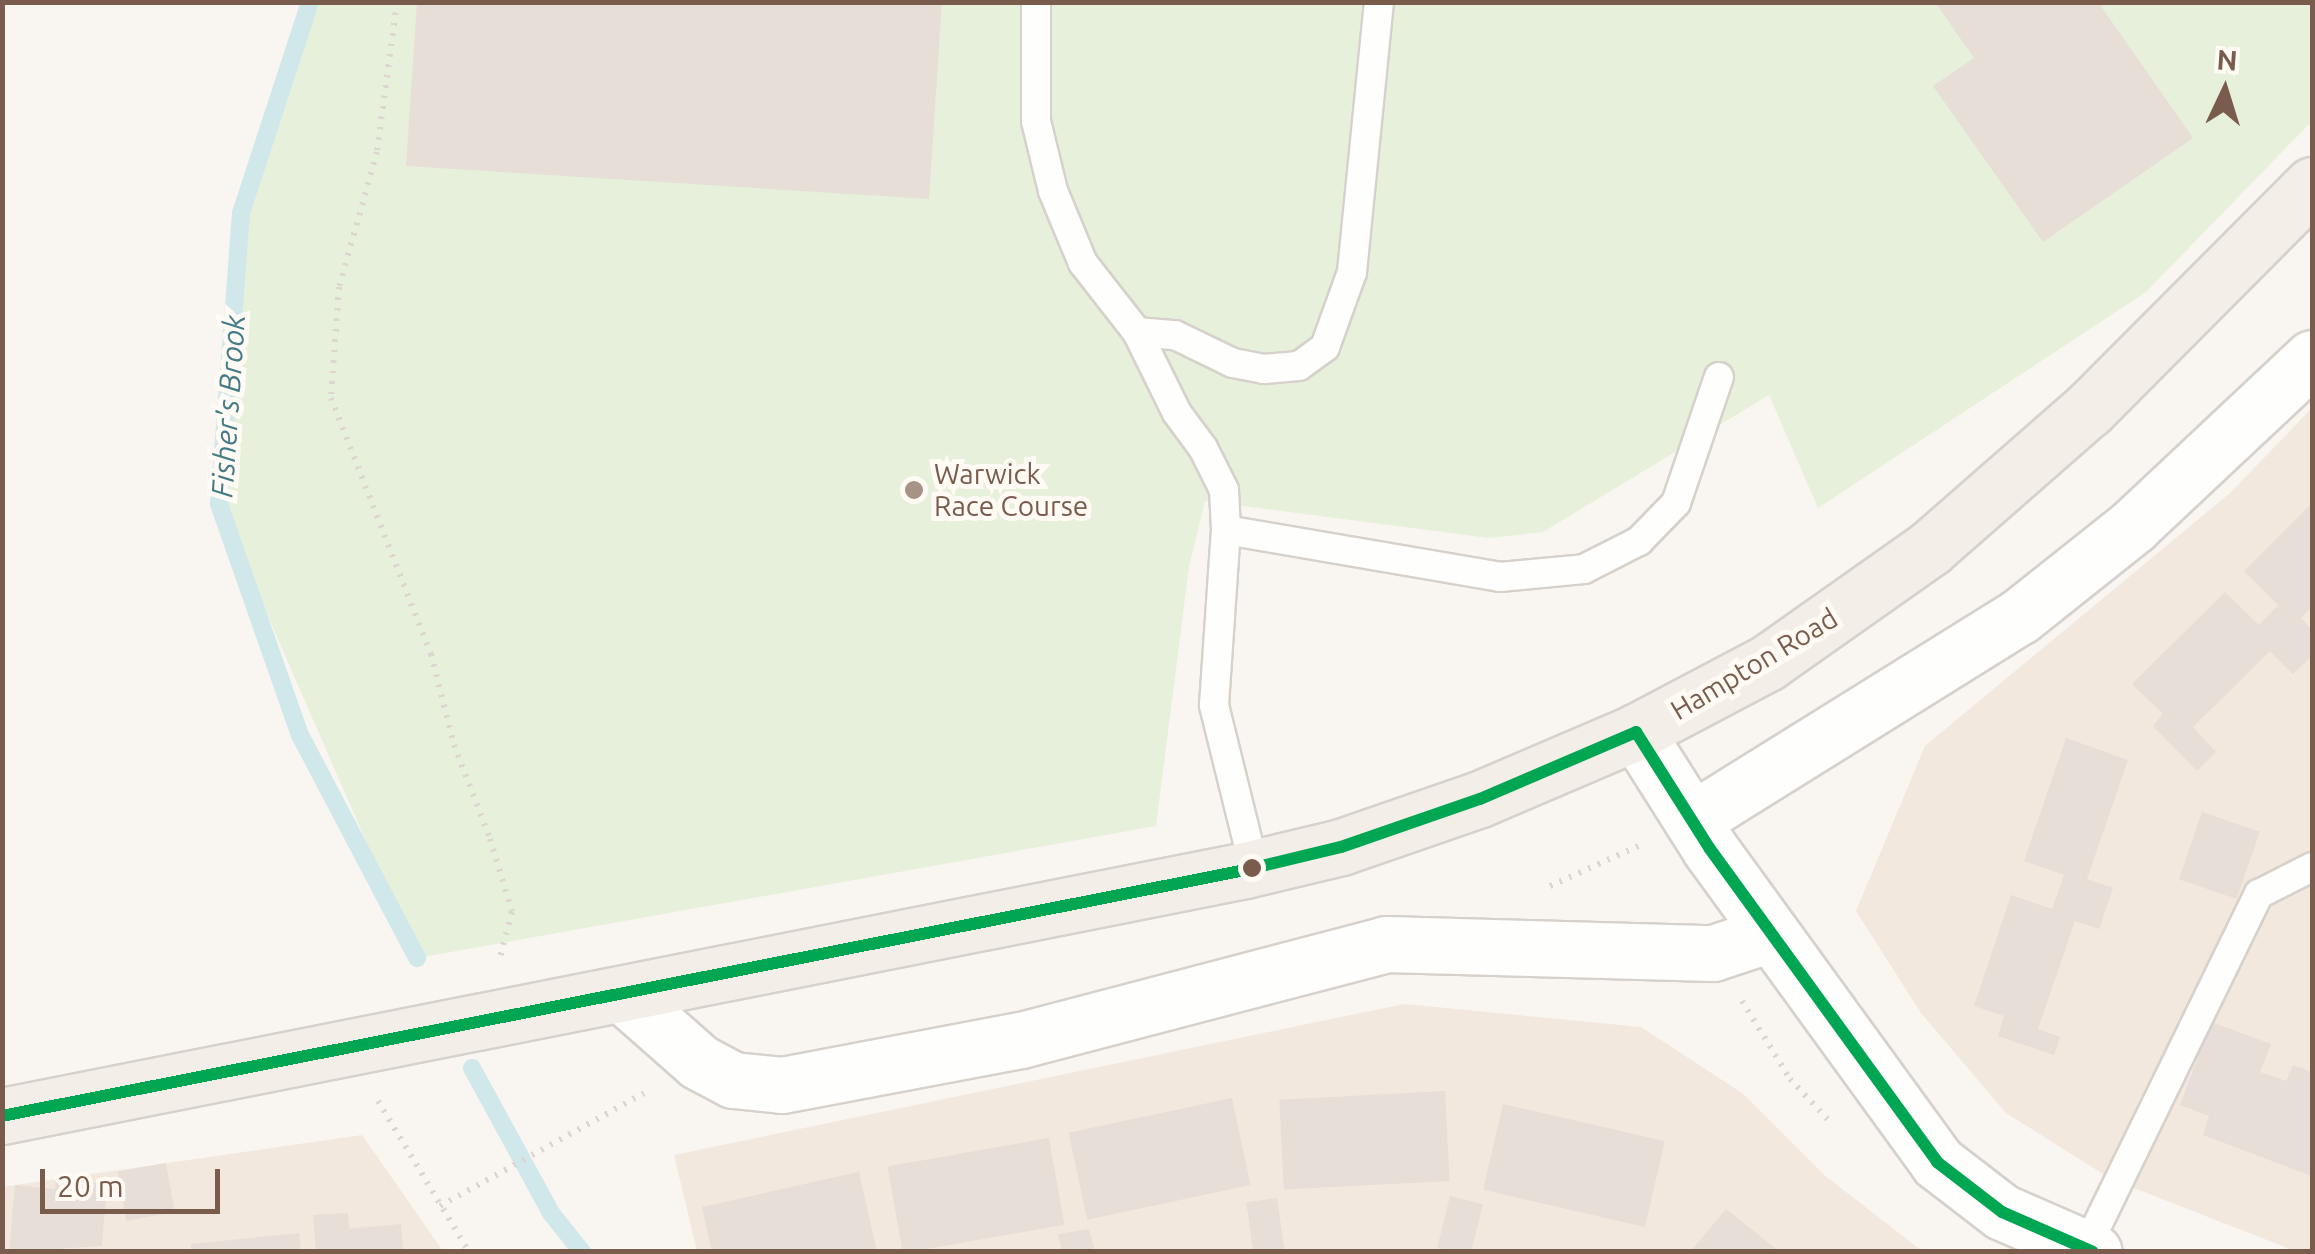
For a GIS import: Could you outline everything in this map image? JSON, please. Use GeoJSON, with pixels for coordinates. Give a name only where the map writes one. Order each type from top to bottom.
{"type":"FeatureCollection","features":[{"type":"Feature","properties":{"kind":"main road","name":"Hampton Road"},"geometry":{"type":"LineString","coordinates":[[2,1116],[1254,868],[1480,799],[1636,732],[1767,662],[1930,548],[2088,409],[2312,185]]}},
{"type":"Feature","properties":{"kind":"street"},"geometry":{"type":"LineString","coordinates":[[1673,828],[2020,616],[2133,526],[2312,358]]}},
{"type":"Feature","properties":{"kind":"street"},"geometry":{"type":"LineString","coordinates":[[1636,732],[1673,828],[1770,934],[1937,1162],[2002,1212],[2090,1250]]}},
{"type":"Feature","properties":{"kind":"street"},"geometry":{"type":"LineString","coordinates":[[622,994],[699,1062],[734,1080],[782,1085],[1021,1040],[1386,944],[1713,954],[1770,934]]}},
{"type":"Feature","properties":{"kind":"lane"},"geometry":{"type":"LineString","coordinates":[[1036,2],[1035,102],[1053,191],[1083,263],[1138,332],[1224,490],[1226,530],[1214,705],[1254,868]]}},
{"type":"Feature","properties":{"kind":"lane"},"geometry":{"type":"LineString","coordinates":[[1138,332],[1175,336],[1233,364],[1264,369],[1299,366],[1325,347],[1352,272],[1379,2]]}},
{"type":"Feature","properties":{"kind":"lane"},"geometry":{"type":"LineString","coordinates":[[1226,530],[1500,577],[1584,569],[1639,541],[1676,504],[1719,376]]}},
{"type":"Feature","properties":{"kind":"lane"},"geometry":{"type":"LineString","coordinates":[[2090,1250],[2259,894],[2312,867]]}},
{"type":"Feature","properties":{"kind":"path"},"geometry":{"type":"LineString","coordinates":[[398,2],[377,152],[338,287],[331,398],[431,654],[512,912],[484,1021]]}},
{"type":"Feature","properties":{"kind":"path"},"geometry":{"type":"LineString","coordinates":[[1534,890],[1614,862],[1673,828]]}},
{"type":"Feature","properties":{"kind":"path"},"geometry":{"type":"LineString","coordinates":[[346,1049],[469,1252]]}},
{"type":"Feature","properties":{"kind":"path"},"geometry":{"type":"LineString","coordinates":[[440,1206],[663,1083]]}},
{"type":"Feature","properties":{"kind":"shaded area"},"geometry":{"type":"Polygon","coordinates":[[[2312,408],[2312,1251],[2295,1251],[2111,1179],[2006,1113],[1921,1013],[1856,911],[1925,746],[2230,493],[2312,408]]]}},
{"type":"Feature","properties":{"kind":"shaded area"},"geometry":{"type":"Polygon","coordinates":[[[1404,1004],[1641,1027],[1742,1093],[1824,1175],[1922,1251],[697,1251],[674,1155],[1404,1004]]]}},
{"type":"Feature","properties":{"kind":"shaded area"},"geometry":{"type":"Polygon","coordinates":[[[362,1135],[443,1251],[3,1251],[2,1187],[362,1135]]]}},
{"type":"Feature","properties":{"kind":"green space","name":"Warwick Race Course"},"geometry":{"type":"Polygon","coordinates":[[[310,3],[2312,3],[2312,121],[2146,292],[1818,508],[1769,395],[1543,532],[1489,538],[1205,501],[1189,567],[1156,826],[417,958],[219,504],[241,213],[310,3]]]}},
{"type":"Feature","properties":{"kind":"building"},"geometry":{"type":"Polygon","coordinates":[[[417,2],[942,2],[929,199],[406,166],[417,2]]]}},
{"type":"Feature","properties":{"kind":"building"},"geometry":{"type":"Polygon","coordinates":[[[1935,2],[2098,2],[2193,138],[2043,242],[1933,86],[1974,58],[1935,2]]]}},
{"type":"Feature","properties":{"kind":"building"},"geometry":{"type":"Polygon","coordinates":[[[2312,503],[2312,607],[2301,618],[2312,630],[2312,656],[2293,674],[2270,651],[2193,727],[2216,752],[2197,771],[2153,726],[2163,714],[2132,684],[2225,592],[2259,625],[2278,605],[2244,571],[2312,503]]]}},
{"type":"Feature","properties":{"kind":"building"},"geometry":{"type":"Polygon","coordinates":[[[2066,738],[2128,760],[2087,879],[2113,888],[2099,929],[2075,921],[2038,1029],[2060,1037],[2054,1055],[1998,1036],[2004,1016],[1974,1006],[2011,895],[2052,909],[2064,875],[2024,861],[2066,738]]]}},
{"type":"Feature","properties":{"kind":"building"},"geometry":{"type":"Polygon","coordinates":[[[2202,812],[2260,832],[2237,899],[2179,879],[2202,812]]]}},
{"type":"Feature","properties":{"kind":"building"},"geometry":{"type":"Polygon","coordinates":[[[2211,1022],[2271,1044],[2260,1072],[2286,1081],[2293,1065],[2312,1072],[2312,1176],[2203,1135],[2209,1116],[2180,1105],[2211,1022]]]}},
{"type":"Feature","properties":{"kind":"building"},"geometry":{"type":"Polygon","coordinates":[[[1445,1091],[1450,1181],[1284,1190],[1279,1100],[1445,1091]]]}},
{"type":"Feature","properties":{"kind":"building"},"geometry":{"type":"Polygon","coordinates":[[[1232,1098],[1251,1185],[1087,1220],[1069,1133],[1232,1098]]]}},
{"type":"Feature","properties":{"kind":"building"},"geometry":{"type":"Polygon","coordinates":[[[1503,1104],[1665,1141],[1645,1227],[1483,1190],[1503,1104]]]}},
{"type":"Feature","properties":{"kind":"building"},"geometry":{"type":"Polygon","coordinates":[[[1049,1138],[1064,1225],[903,1252],[887,1166],[1049,1138]]]}},
{"type":"Feature","properties":{"kind":"building"},"geometry":{"type":"Polygon","coordinates":[[[166,1163],[175,1212],[126,1221],[118,1172],[166,1163]]]}},
{"type":"Feature","properties":{"kind":"building"},"geometry":{"type":"Polygon","coordinates":[[[859,1172],[877,1252],[712,1252],[702,1207],[859,1172]]]}},
{"type":"Feature","properties":{"kind":"building"},"geometry":{"type":"Polygon","coordinates":[[[56,1180],[107,1184],[102,1246],[9,1252],[15,1185],[55,1189],[56,1180]]]}},
{"type":"Feature","properties":{"kind":"building"},"geometry":{"type":"Polygon","coordinates":[[[1450,1196],[1483,1204],[1471,1252],[1437,1247],[1450,1196]]]}},
{"type":"Feature","properties":{"kind":"building"},"geometry":{"type":"Polygon","coordinates":[[[1277,1198],[1285,1252],[1253,1252],[1246,1202],[1277,1198]]]}},
{"type":"Feature","properties":{"kind":"building"},"geometry":{"type":"Polygon","coordinates":[[[1726,1209],[1780,1252],[1690,1252],[1726,1209]]]}},
{"type":"Feature","properties":{"kind":"building"},"geometry":{"type":"Polygon","coordinates":[[[348,1213],[349,1229],[401,1224],[403,1252],[316,1252],[313,1215],[348,1213]]]}},
{"type":"Feature","properties":{"kind":"building"},"geometry":{"type":"Polygon","coordinates":[[[1089,1229],[1095,1252],[1062,1252],[1058,1234],[1089,1229]]]}},
{"type":"Feature","properties":{"kind":"building"},"geometry":{"type":"Polygon","coordinates":[[[299,1233],[301,1252],[191,1252],[191,1244],[299,1233]]]}},
{"type":"Feature","properties":{"kind":"waterway","name":"Fisher's Brook"},"geometry":{"type":"LineString","coordinates":[[310,2],[241,213],[219,504],[300,735],[417,958]]}},
{"type":"Feature","properties":{"kind":"waterway","name":"Fisher's Brook"},"geometry":{"type":"LineString","coordinates":[[472,1068],[551,1213],[582,1252]]}},
{"type":"Feature","properties":{"kind":"transit line"},"geometry":{"type":"LineString","coordinates":[[2,1116],[1245,870],[1341,847],[1480,799],[1636,732],[1710,849],[1937,1162],[2002,1212],[2093,1252]]}},
{"type":"Feature","properties":{"kind":"place","name":"Warwick Race Course"},"geometry":{"type":"Point","coordinates":[914,490]}}]}
